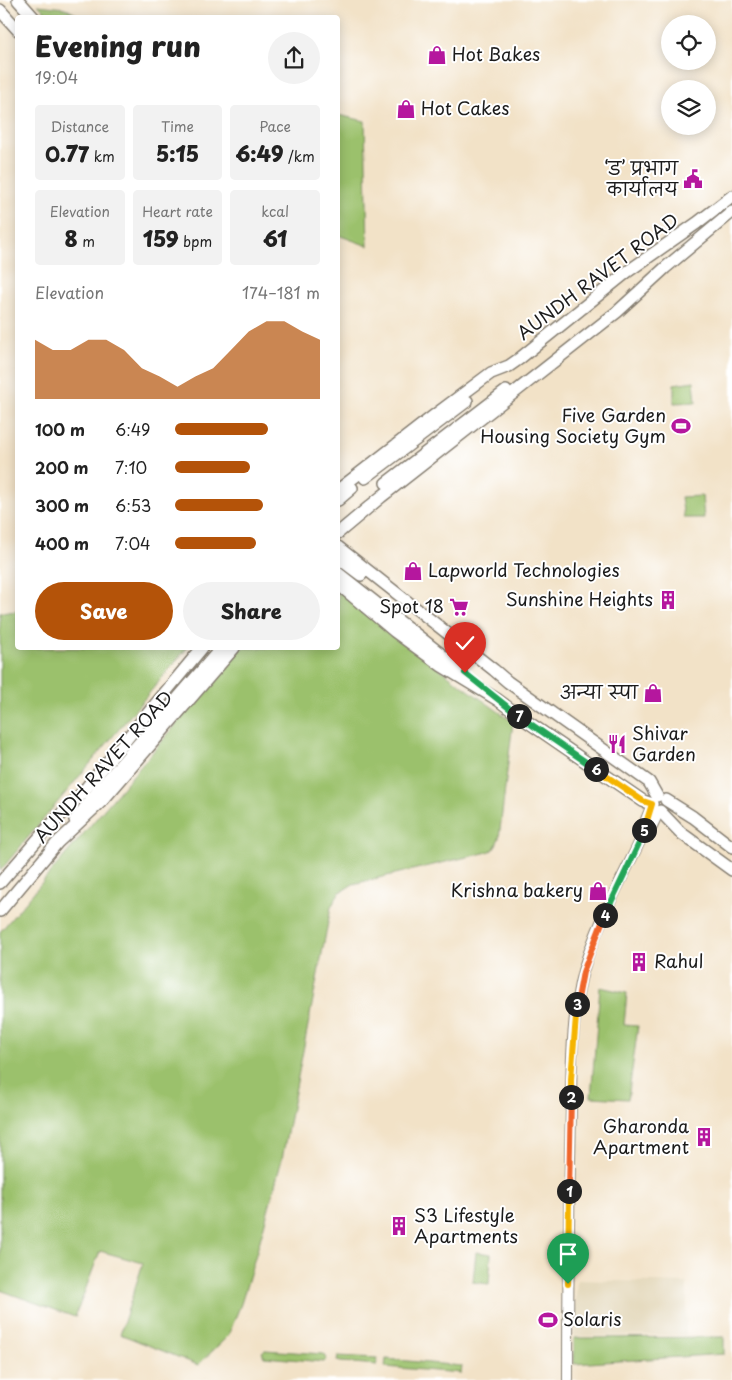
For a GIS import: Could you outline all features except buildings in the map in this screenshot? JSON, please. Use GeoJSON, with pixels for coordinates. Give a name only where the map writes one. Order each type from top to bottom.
{"type":"FeatureCollection","features":[{"type":"Feature","properties":{"kind":"main road"},"geometry":{"type":"LineString","coordinates":[[18,0],[31,15]]}},
{"type":"Feature","properties":{"kind":"main road"},"geometry":{"type":"LineString","coordinates":[[0,10],[15,27]]}},
{"type":"Feature","properties":{"kind":"main road","name":"AUNDH RAVET ROAD"},"geometry":{"type":"LineString","coordinates":[[509,366],[627,272],[732,196]]}},
{"type":"Feature","properties":{"kind":"main road","name":"AUNDH RAVET ROAD"},"geometry":{"type":"LineString","coordinates":[[340,531],[517,386],[617,312],[665,268],[732,212]]}},
{"type":"Feature","properties":{"kind":"main road"},"geometry":{"type":"LineString","coordinates":[[340,498],[496,379],[509,366]]}},
{"type":"Feature","properties":{"kind":"main road"},"geometry":{"type":"LineString","coordinates":[[340,488],[432,416],[491,373],[509,366]]}},
{"type":"Feature","properties":{"kind":"main road"},"geometry":{"type":"LineString","coordinates":[[340,521],[422,455],[517,386]]}},
{"type":"Feature","properties":{"kind":"main road"},"geometry":{"type":"LineString","coordinates":[[341,553],[474,661],[494,670]]}},
{"type":"Feature","properties":{"kind":"main road"},"geometry":{"type":"LineString","coordinates":[[341,553],[364,568],[508,682],[649,782],[664,817],[681,833],[732,870]]}},
{"type":"Feature","properties":{"kind":"main road"},"geometry":{"type":"LineString","coordinates":[[340,575],[525,720],[643,801],[660,804],[732,847]]}},
{"type":"Feature","properties":{"kind":"main road"},"geometry":{"type":"LineString","coordinates":[[340,586],[394,631],[434,660],[498,700]]}},
{"type":"Feature","properties":{"kind":"main road"},"geometry":{"type":"LineString","coordinates":[[45,831],[76,787],[191,650]]}},
{"type":"Feature","properties":{"kind":"main road"},"geometry":{"type":"LineString","coordinates":[[58,843],[85,797],[200,650]]}},
{"type":"Feature","properties":{"kind":"main road"},"geometry":{"type":"LineString","coordinates":[[45,831],[85,797],[219,650]]}},
{"type":"Feature","properties":{"kind":"main road","name":"AUNDH RAVET ROAD"},"geometry":{"type":"LineString","coordinates":[[0,911],[58,843],[102,800],[232,650]]}},
{"type":"Feature","properties":{"kind":"main road","name":"AUNDH RAVET ROAD"},"geometry":{"type":"LineString","coordinates":[[0,882],[45,831]]}},
{"type":"Feature","properties":{"kind":"street"},"geometry":{"type":"LineString","coordinates":[[568,1380],[571,1079],[577,1007],[583,972],[592,945],[643,835],[652,826],[660,804]]}},
{"type":"Feature","properties":{"kind":"shaded area"},"geometry":{"type":"Polygon","coordinates":[[[577,1280],[687,1283],[686,1335],[574,1336],[577,1280]]]}},
{"type":"Feature","properties":{"kind":"green space"},"geometry":{"type":"Polygon","coordinates":[[[38,5],[64,8],[78,15],[49,15],[38,5]]]}},
{"type":"Feature","properties":{"kind":"green space"},"geometry":{"type":"Polygon","coordinates":[[[340,115],[365,121],[368,246],[340,236],[340,115]]]}},
{"type":"Feature","properties":{"kind":"green space"},"geometry":{"type":"Polygon","coordinates":[[[694,381],[696,402],[674,403],[674,384],[694,381]]]}},
{"type":"Feature","properties":{"kind":"green space"},"geometry":{"type":"Polygon","coordinates":[[[702,496],[704,518],[684,518],[681,497],[702,496]]]}},
{"type":"Feature","properties":{"kind":"green space"},"geometry":{"type":"Polygon","coordinates":[[[340,591],[453,679],[513,722],[499,838],[494,849],[353,884],[339,893],[331,907],[282,1159],[259,1244],[241,1304],[228,1336],[198,1365],[120,1334],[143,1263],[100,1251],[75,1317],[0,1290],[0,932],[239,650],[340,650],[340,591]]]}},
{"type":"Feature","properties":{"kind":"green space"},"geometry":{"type":"Polygon","coordinates":[[[15,611],[15,650],[185,650],[0,871],[0,613],[15,611]]]}},
{"type":"Feature","properties":{"kind":"green space"},"geometry":{"type":"Polygon","coordinates":[[[600,987],[627,993],[624,1025],[638,1026],[628,1099],[591,1097],[600,987]]]}},
{"type":"Feature","properties":{"kind":"green space"},"geometry":{"type":"Polygon","coordinates":[[[476,1252],[491,1254],[489,1284],[473,1282],[476,1252]]]}},
{"type":"Feature","properties":{"kind":"green space"},"geometry":{"type":"Polygon","coordinates":[[[724,1337],[724,1354],[574,1364],[574,1338],[724,1337]]]}},
{"type":"Feature","properties":{"kind":"green space"},"geometry":{"type":"Polygon","coordinates":[[[265,1350],[323,1354],[327,1359],[324,1362],[264,1357],[262,1352],[265,1350]]]}},
{"type":"Feature","properties":{"kind":"green space"},"geometry":{"type":"Polygon","coordinates":[[[338,1356],[377,1358],[377,1365],[341,1362],[337,1361],[338,1356]]]}},
{"type":"Feature","properties":{"kind":"green space"},"geometry":{"type":"Polygon","coordinates":[[[386,1359],[462,1366],[461,1373],[385,1367],[386,1359]]]}},
{"type":"Feature","properties":{"kind":"place","name":"Hot Bakes"},"geometry":{"type":"Point","coordinates":[437,55]}},
{"type":"Feature","properties":{"kind":"place","name":"Hot Cakes"},"geometry":{"type":"Point","coordinates":[406,109]}},
{"type":"Feature","properties":{"kind":"place","name":"‘ड’ प्रभाग कार्यालय"},"geometry":{"type":"Point","coordinates":[693,179]}},
{"type":"Feature","properties":{"kind":"place","name":"Five Garden Housing Society Gym"},"geometry":{"type":"Point","coordinates":[681,426]}},
{"type":"Feature","properties":{"kind":"place","name":"Lapworld Technologies"},"geometry":{"type":"Point","coordinates":[413,571]}},
{"type":"Feature","properties":{"kind":"place","name":"Sunshine Heights"},"geometry":{"type":"Point","coordinates":[668,600]}},
{"type":"Feature","properties":{"kind":"place","name":"Spot 18"},"geometry":{"type":"Point","coordinates":[459,607]}},
{"type":"Feature","properties":{"kind":"place","name":"अन्या स्पा"},"geometry":{"type":"Point","coordinates":[653,693]}},
{"type":"Feature","properties":{"kind":"place","name":"Shivar Garden"},"geometry":{"type":"Point","coordinates":[617,744]}},
{"type":"Feature","properties":{"kind":"place","name":"Krishna bakery"},"geometry":{"type":"Point","coordinates":[598,891]}},
{"type":"Feature","properties":{"kind":"place","name":"Rahul"},"geometry":{"type":"Point","coordinates":[639,962]}},
{"type":"Feature","properties":{"kind":"place","name":"Gharonda Apartment"},"geometry":{"type":"Point","coordinates":[704,1137]}},
{"type":"Feature","properties":{"kind":"place","name":"S3 Lifestyle Apartments"},"geometry":{"type":"Point","coordinates":[399,1226]}},
{"type":"Feature","properties":{"kind":"place","name":"Solaris"},"geometry":{"type":"Point","coordinates":[548,1320]}},
{"type":"Feature","properties":{"kind":"route"},"geometry":{"type":"LineString","coordinates":[[465,673],[525,720],[643,801],[652,804],[645,822],[643,835],[600,926],[583,972],[577,1007],[571,1079],[568,1284]]}}]}
